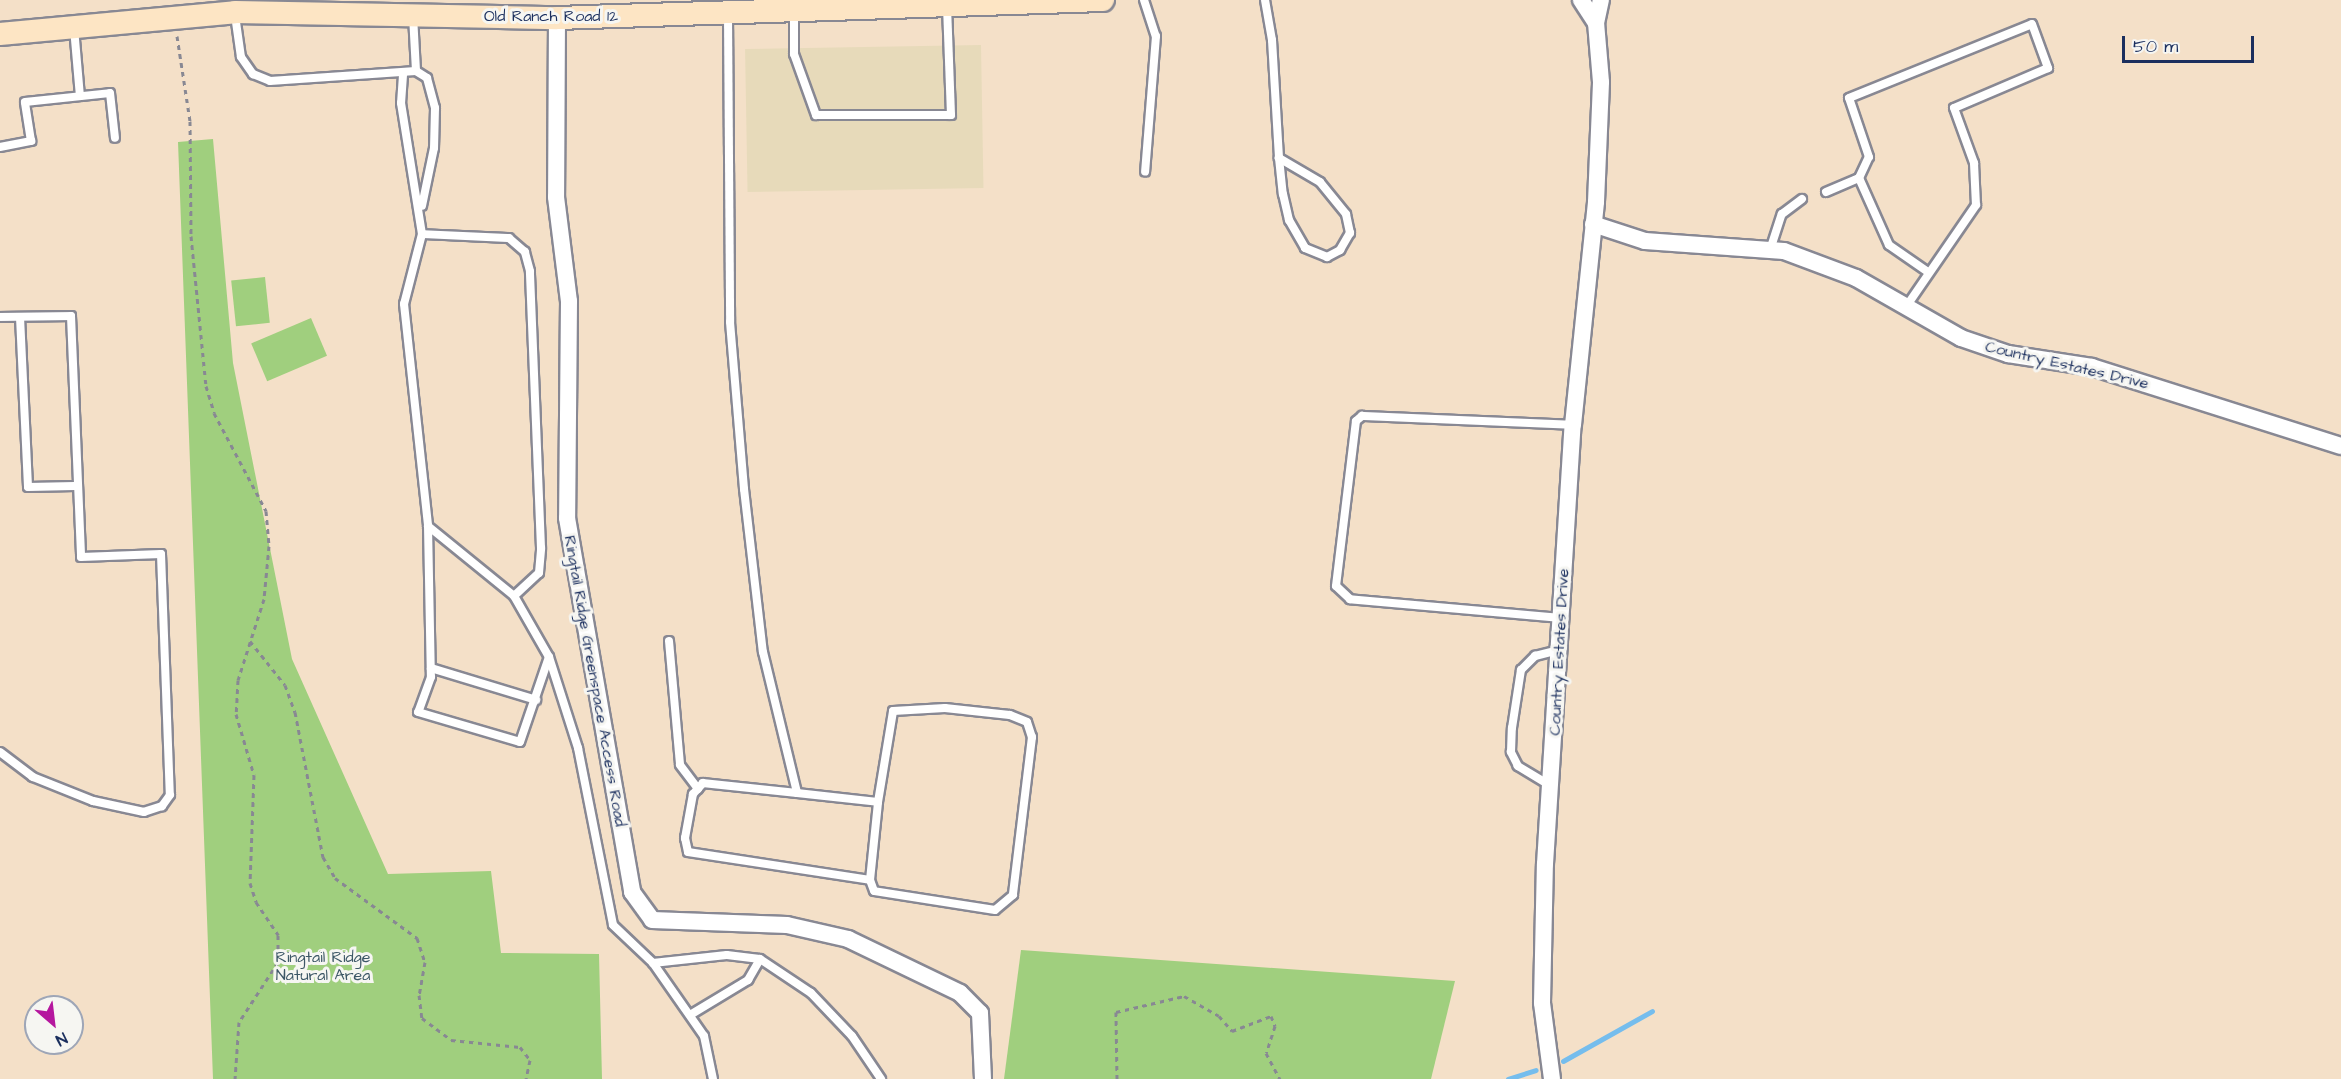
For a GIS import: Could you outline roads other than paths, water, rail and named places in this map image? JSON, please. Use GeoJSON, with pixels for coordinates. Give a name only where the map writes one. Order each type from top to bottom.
{"type":"FeatureCollection","features":[{"type":"Feature","properties":{"kind":"main road","name":"Old Ranch Road 12"},"geometry":{"type":"LineString","coordinates":[[0,34],[73,25],[235,12],[557,18],[689,8],[728,14],[791,7],[871,5],[947,7],[1034,1],[1103,0]]}},
{"type":"Feature","properties":{"kind":"street","name":"Country Estates Drive"},"geometry":{"type":"LineString","coordinates":[[1581,0],[1596,23]]}},
{"type":"Feature","properties":{"kind":"street","name":"Country Estates Drive"},"geometry":{"type":"LineString","coordinates":[[1552,1079],[1542,1002],[1561,618],[1574,425],[1593,225],[1600,81],[1596,23],[1601,0]]}},
{"type":"Feature","properties":{"kind":"street","name":"Ringtail Ridge Greenspace Access Road"},"geometry":{"type":"LineString","coordinates":[[557,18],[556,197],[569,301],[567,518],[632,891],[652,920],[788,925],[848,939],[960,993],[980,1013],[983,1079]]}},
{"type":"Feature","properties":{"kind":"street","name":"Country Estates Drive"},"geometry":{"type":"LineString","coordinates":[[1593,225],[1645,241],[1770,250],[1856,278],[1961,338],[2008,354],[2092,367],[2341,446]]}},
{"type":"Feature","properties":{"kind":"lane"},"geometry":{"type":"LineString","coordinates":[[1144,0],[1156,36],[1146,172]]}},
{"type":"Feature","properties":{"kind":"lane"},"geometry":{"type":"LineString","coordinates":[[1265,0],[1279,158],[1289,220],[1305,248],[1327,257],[1340,250],[1350,233],[1346,214],[1320,182],[1279,158]]}},
{"type":"Feature","properties":{"kind":"lane"},"geometry":{"type":"LineString","coordinates":[[791,7],[794,54],[816,114],[951,115],[947,7]]}},
{"type":"Feature","properties":{"kind":"lane"},"geometry":{"type":"LineString","coordinates":[[235,12],[241,57],[253,74],[270,81],[403,75],[416,71],[427,78],[435,108],[434,148],[421,210]]}},
{"type":"Feature","properties":{"kind":"lane"},"geometry":{"type":"LineString","coordinates":[[728,14],[730,322],[744,489],[763,652],[797,793]]}},
{"type":"Feature","properties":{"kind":"lane"},"geometry":{"type":"LineString","coordinates":[[413,15],[416,71]]}},
{"type":"Feature","properties":{"kind":"lane"},"geometry":{"type":"LineString","coordinates":[[1826,192],[1859,178],[1869,158],[1850,98],[2032,24],[2048,68],[1954,108],[1974,163],[1976,205],[1905,308]]}},
{"type":"Feature","properties":{"kind":"lane"},"geometry":{"type":"LineString","coordinates":[[73,25],[80,96]]}},
{"type":"Feature","properties":{"kind":"lane"},"geometry":{"type":"LineString","coordinates":[[403,75],[406,142],[421,210],[422,234],[404,304],[428,526],[431,668],[418,712],[520,742],[549,657]]}},
{"type":"Feature","properties":{"kind":"lane"},"geometry":{"type":"LineString","coordinates":[[0,147],[32,141],[25,102],[110,93],[115,138]]}},
{"type":"Feature","properties":{"kind":"lane"},"geometry":{"type":"LineString","coordinates":[[1859,178],[1889,245],[1928,272]]}},
{"type":"Feature","properties":{"kind":"lane"},"geometry":{"type":"LineString","coordinates":[[1770,250],[1782,214],[1802,200]]}},
{"type":"Feature","properties":{"kind":"lane"},"geometry":{"type":"LineString","coordinates":[[422,234],[509,238],[525,252],[530,271],[541,548],[539,573],[514,596]]}},
{"type":"Feature","properties":{"kind":"lane"},"geometry":{"type":"LineString","coordinates":[[0,317],[71,316],[75,486],[81,557],[161,554],[170,795],[162,806],[144,812],[93,801],[33,777],[0,752]]}},
{"type":"Feature","properties":{"kind":"lane"},"geometry":{"type":"LineString","coordinates":[[20,317],[28,487],[75,486]]}},
{"type":"Feature","properties":{"kind":"lane"},"geometry":{"type":"LineString","coordinates":[[1561,618],[1350,599],[1336,586],[1356,421],[1362,416],[1574,425]]}},
{"type":"Feature","properties":{"kind":"lane"},"geometry":{"type":"LineString","coordinates":[[428,526],[514,596],[549,657],[578,748],[614,925],[653,963],[704,1036],[713,1079]]}},
{"type":"Feature","properties":{"kind":"lane"},"geometry":{"type":"LineString","coordinates":[[669,641],[680,765],[698,789]]}},
{"type":"Feature","properties":{"kind":"lane"},"geometry":{"type":"LineString","coordinates":[[1552,786],[1518,766],[1511,752],[1512,728],[1521,670],[1535,656],[1559,650]]}},
{"type":"Feature","properties":{"kind":"lane"},"geometry":{"type":"LineString","coordinates":[[431,668],[536,700]]}},
{"type":"Feature","properties":{"kind":"lane"},"geometry":{"type":"LineString","coordinates":[[945,708],[1026,722],[1032,737],[1013,895],[1005,905],[995,910],[888,897],[874,891],[870,880],[878,802],[893,711],[945,708]]}},
{"type":"Feature","properties":{"kind":"lane"},"geometry":{"type":"LineString","coordinates":[[870,880],[688,852],[685,838],[698,789],[703,783],[878,802]]}},
{"type":"Feature","properties":{"kind":"lane"},"geometry":{"type":"LineString","coordinates":[[653,963],[727,955],[760,958],[811,993],[852,1036],[881,1079]]}},
{"type":"Feature","properties":{"kind":"lane"},"geometry":{"type":"LineString","coordinates":[[690,1016],[748,980],[760,958]]}},
{"type":"Feature","properties":{"kind":"waterway"},"geometry":{"type":"LineString","coordinates":[[1563,1061],[1652,1011]]}},
{"type":"Feature","properties":{"kind":"waterway"},"geometry":{"type":"LineString","coordinates":[[1508,1079],[1536,1070]]}},
{"type":"Feature","properties":{"kind":"park label","name":"Ringtail Ridge Natural Area"},"geometry":{"type":"Point","coordinates":[323,966]}}]}
